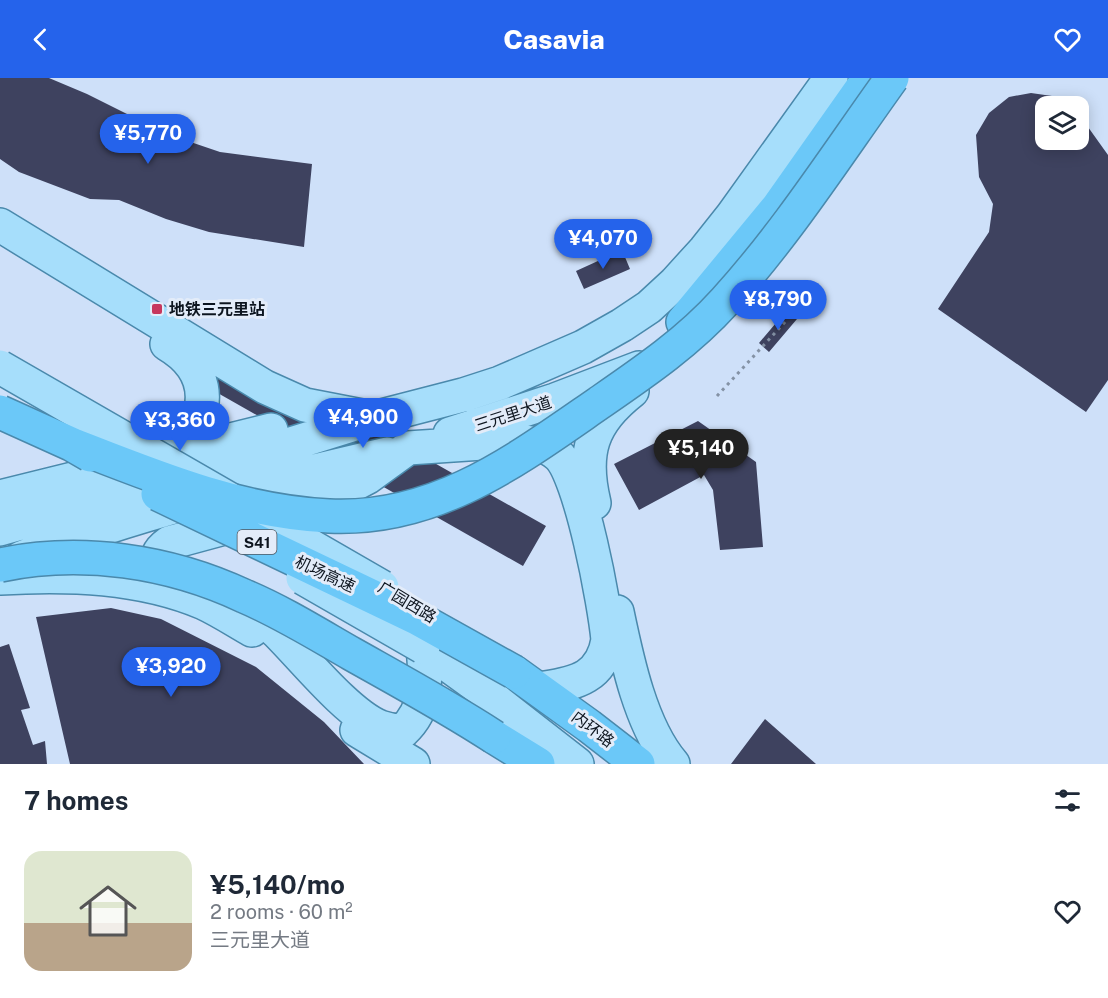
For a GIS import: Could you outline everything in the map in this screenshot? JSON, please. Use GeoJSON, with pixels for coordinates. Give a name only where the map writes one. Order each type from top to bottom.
{"type":"FeatureCollection","features":[{"type":"Feature","properties":{"kind":"highway"},"geometry":{"type":"LineString","coordinates":[[552,435],[616,383],[682,322],[777,207],[869,78]]}},
{"type":"Feature","properties":{"kind":"highway"},"geometry":{"type":"LineString","coordinates":[[71,444],[173,482],[239,502],[300,513],[349,516],[396,511],[465,488],[507,465],[552,435],[663,358],[705,323],[776,240],[892,78]]}},
{"type":"Feature","properties":{"kind":"highway","name":"机场高速"},"geometry":{"type":"LineString","coordinates":[[0,412],[71,444],[157,494],[449,635],[546,692]]}},
{"type":"Feature","properties":{"kind":"highway"},"geometry":{"type":"LineString","coordinates":[[0,566],[49,558],[118,560],[161,568],[216,584],[274,610],[458,714],[538,764]]}},
{"type":"Feature","properties":{"kind":"highway","name":"内环路"},"geometry":{"type":"LineString","coordinates":[[546,692],[638,764]]}},
{"type":"Feature","properties":{"kind":"highway"},"geometry":{"type":"LineString","coordinates":[[494,737],[530,764]]}},
{"type":"Feature","properties":{"kind":"main road","name":"三元里大道"},"geometry":{"type":"LineString","coordinates":[[0,529],[201,472],[374,418],[434,404],[500,383],[583,347],[622,325],[649,306],[675,283],[705,250],[831,78]]}},
{"type":"Feature","properties":{"kind":"main road","name":"三元里大道"},"geometry":{"type":"LineString","coordinates":[[0,566],[54,544],[111,525],[240,489],[408,448],[555,400],[688,348],[712,330],[756,280],[906,78]]}},
{"type":"Feature","properties":{"kind":"main road"},"geometry":{"type":"LineString","coordinates":[[0,225],[265,387],[321,409],[374,418]]}},
{"type":"Feature","properties":{"kind":"main road"},"geometry":{"type":"LineString","coordinates":[[0,244],[175,349],[190,361],[203,387],[200,416],[192,432],[182,444],[152,459]]}},
{"type":"Feature","properties":{"kind":"main road"},"geometry":{"type":"LineString","coordinates":[[673,764],[646,719],[636,686],[620,625],[591,489],[589,455],[593,436],[604,417],[625,396],[688,348]]}},
{"type":"Feature","properties":{"kind":"main road","name":"广园西路"},"geometry":{"type":"LineString","coordinates":[[0,367],[431,633],[515,715],[577,764]]}},
{"type":"Feature","properties":{"kind":"main road","name":"广园西路"},"geometry":{"type":"LineString","coordinates":[[0,403],[546,692],[647,764]]}},
{"type":"Feature","properties":{"kind":"main road"},"geometry":{"type":"LineString","coordinates":[[0,497],[278,429],[374,418]]}},
{"type":"Feature","properties":{"kind":"main road"},"geometry":{"type":"LineString","coordinates":[[431,633],[426,680],[418,712],[412,723],[403,731],[379,727],[356,712],[267,623],[232,602],[169,579],[158,568],[157,560],[162,548],[168,543],[302,507],[334,495],[368,477],[408,448],[514,441],[531,442],[549,449],[566,464],[574,482],[587,533],[608,640],[606,652],[590,674],[546,692]]}},
{"type":"Feature","properties":{"kind":"main road"},"geometry":{"type":"LineString","coordinates":[[0,511],[45,487]]}},
{"type":"Feature","properties":{"kind":"main road"},"geometry":{"type":"LineString","coordinates":[[0,578],[54,576],[126,582],[160,589],[203,603],[252,631],[350,724],[367,737],[413,764]]}},
{"type":"Feature","properties":{"kind":"main road"},"geometry":{"type":"LineString","coordinates":[[431,633],[463,710],[513,764]]}},
{"type":"Feature","properties":{"kind":"path"},"geometry":{"type":"LineString","coordinates":[[717,396],[786,321]]}},
{"type":"Feature","properties":{"kind":"building"},"geometry":{"type":"Polygon","coordinates":[[[0,78],[49,78],[87,94],[167,134],[220,152],[312,164],[304,247],[209,232],[166,219],[119,200],[90,199],[19,172],[0,159],[0,78]]]}},
{"type":"Feature","properties":{"kind":"building"},"geometry":{"type":"Polygon","coordinates":[[[1031,93],[1052,96],[1035,96],[1035,150],[1089,150],[1089,128],[1108,155],[1108,380],[1086,412],[938,309],[989,232],[993,204],[979,177],[976,135],[989,113],[1009,97],[1031,93]]]}},
{"type":"Feature","properties":{"kind":"building"},"geometry":{"type":"Polygon","coordinates":[[[622,250],[630,269],[584,289],[576,271],[622,250]]]}},
{"type":"Feature","properties":{"kind":"building"},"geometry":{"type":"Polygon","coordinates":[[[787,310],[797,319],[769,352],[759,343],[787,310]]]}},
{"type":"Feature","properties":{"kind":"building"},"geometry":{"type":"Polygon","coordinates":[[[201,331],[546,526],[523,566],[179,371],[201,331]]]}},
{"type":"Feature","properties":{"kind":"building"},"geometry":{"type":"Polygon","coordinates":[[[698,421],[756,462],[763,547],[720,550],[713,490],[704,475],[639,510],[614,464],[698,421]]]}},
{"type":"Feature","properties":{"kind":"building"},"geometry":{"type":"Polygon","coordinates":[[[111,608],[161,619],[256,667],[324,722],[364,764],[70,764],[36,617],[111,608]]]}},
{"type":"Feature","properties":{"kind":"building"},"geometry":{"type":"Polygon","coordinates":[[[9,644],[30,708],[21,710],[33,745],[45,741],[47,764],[0,764],[0,647],[9,644]]]}},
{"type":"Feature","properties":{"kind":"building"},"geometry":{"type":"Polygon","coordinates":[[[765,719],[816,764],[731,764],[765,719]]]}},
{"type":"Feature","properties":{"kind":"place","name":"地铁三元里站"},"geometry":{"type":"Point","coordinates":[157,309]}}]}
